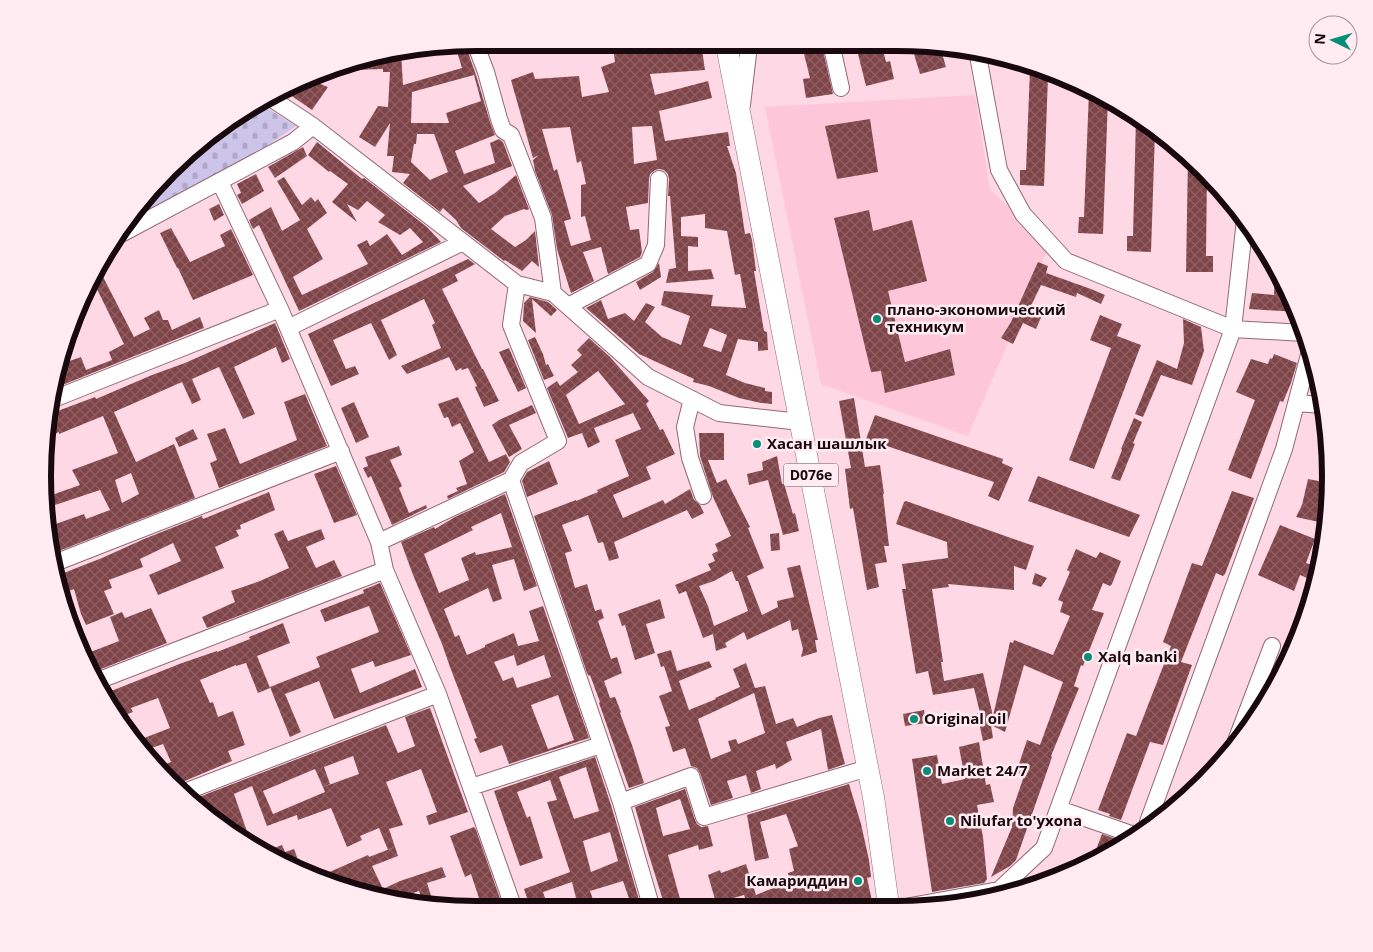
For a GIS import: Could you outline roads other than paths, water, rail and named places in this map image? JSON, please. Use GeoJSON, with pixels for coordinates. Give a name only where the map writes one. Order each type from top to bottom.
{"type":"FeatureCollection","features":[{"type":"Feature","properties":{"kind":"main road","name":"D076e"},"geometry":{"type":"LineString","coordinates":[[728,51],[868,768],[888,901]]}},
{"type":"Feature","properties":{"kind":"street"},"geometry":{"type":"LineString","coordinates":[[478,51],[486,72],[498,119],[503,130],[511,135],[543,218],[553,293]]}},
{"type":"Feature","properties":{"kind":"street"},"geometry":{"type":"LineString","coordinates":[[741,118],[748,51]]}},
{"type":"Feature","properties":{"kind":"street"},"geometry":{"type":"LineString","coordinates":[[833,51],[841,88]]}},
{"type":"Feature","properties":{"kind":"street"},"geometry":{"type":"LineString","coordinates":[[979,59],[999,170],[1023,214],[1066,261],[1233,329],[1297,333]]}},
{"type":"Feature","properties":{"kind":"street"},"geometry":{"type":"LineString","coordinates":[[276,102],[313,126],[517,284],[553,293],[648,377],[719,413],[800,422]]}},
{"type":"Feature","properties":{"kind":"street"},"geometry":{"type":"LineString","coordinates":[[131,229],[293,142],[313,126]]}},
{"type":"Feature","properties":{"kind":"street"},"geometry":{"type":"LineString","coordinates":[[568,306],[648,264],[656,245],[659,179]]}},
{"type":"Feature","properties":{"kind":"street"},"geometry":{"type":"LineString","coordinates":[[220,182],[280,309],[380,542],[385,570],[438,694],[511,901]]}},
{"type":"Feature","properties":{"kind":"street"},"geometry":{"type":"LineString","coordinates":[[1001,888],[1044,848],[1059,809],[1233,329],[1244,231]]}},
{"type":"Feature","properties":{"kind":"street"},"geometry":{"type":"LineString","coordinates":[[288,328],[463,242]]}},
{"type":"Feature","properties":{"kind":"street"},"geometry":{"type":"LineString","coordinates":[[380,542],[511,480],[521,463],[558,440],[511,325],[517,284]]}},
{"type":"Feature","properties":{"kind":"street"},"geometry":{"type":"LineString","coordinates":[[58,397],[280,309]]}},
{"type":"Feature","properties":{"kind":"street"},"geometry":{"type":"LineString","coordinates":[[1150,817],[1284,449],[1306,364]]}},
{"type":"Feature","properties":{"kind":"street"},"geometry":{"type":"LineString","coordinates":[[692,399],[685,427],[690,458],[703,496]]}},
{"type":"Feature","properties":{"kind":"street"},"geometry":{"type":"LineString","coordinates":[[1296,403],[1316,404]]}},
{"type":"Feature","properties":{"kind":"street"},"geometry":{"type":"LineString","coordinates":[[60,561],[341,451]]}},
{"type":"Feature","properties":{"kind":"street"},"geometry":{"type":"LineString","coordinates":[[511,480],[621,802],[649,901]]}},
{"type":"Feature","properties":{"kind":"street"},"geometry":{"type":"LineString","coordinates":[[103,680],[385,570]]}},
{"type":"Feature","properties":{"kind":"street"},"geometry":{"type":"LineString","coordinates":[[1243,722],[1272,646]]}},
{"type":"Feature","properties":{"kind":"street"},"geometry":{"type":"LineString","coordinates":[[190,789],[438,694]]}},
{"type":"Feature","properties":{"kind":"street"},"geometry":{"type":"LineString","coordinates":[[472,787],[601,745]]}},
{"type":"Feature","properties":{"kind":"street"},"geometry":{"type":"LineString","coordinates":[[621,802],[692,776],[704,817],[868,768]]}},
{"type":"Feature","properties":{"kind":"street"},"geometry":{"type":"LineString","coordinates":[[1059,809],[1127,832]]}},
{"type":"Feature","properties":{"kind":"place","name":"плано-экономический техникум"},"geometry":{"type":"Point","coordinates":[877,319]}},
{"type":"Feature","properties":{"kind":"place","name":"Хасан шашлык"},"geometry":{"type":"Point","coordinates":[757,444]}},
{"type":"Feature","properties":{"kind":"place","name":"Xalq banki"},"geometry":{"type":"Point","coordinates":[1088,657]}},
{"type":"Feature","properties":{"kind":"place","name":"Original oil"},"geometry":{"type":"Point","coordinates":[914,719]}},
{"type":"Feature","properties":{"kind":"place","name":"Market 24/7"},"geometry":{"type":"Point","coordinates":[927,771]}},
{"type":"Feature","properties":{"kind":"place","name":"Nilufar to'yxona"},"geometry":{"type":"Point","coordinates":[950,821]}},
{"type":"Feature","properties":{"kind":"place","name":"Камариддин"},"geometry":{"type":"Point","coordinates":[858,881]}}]}
